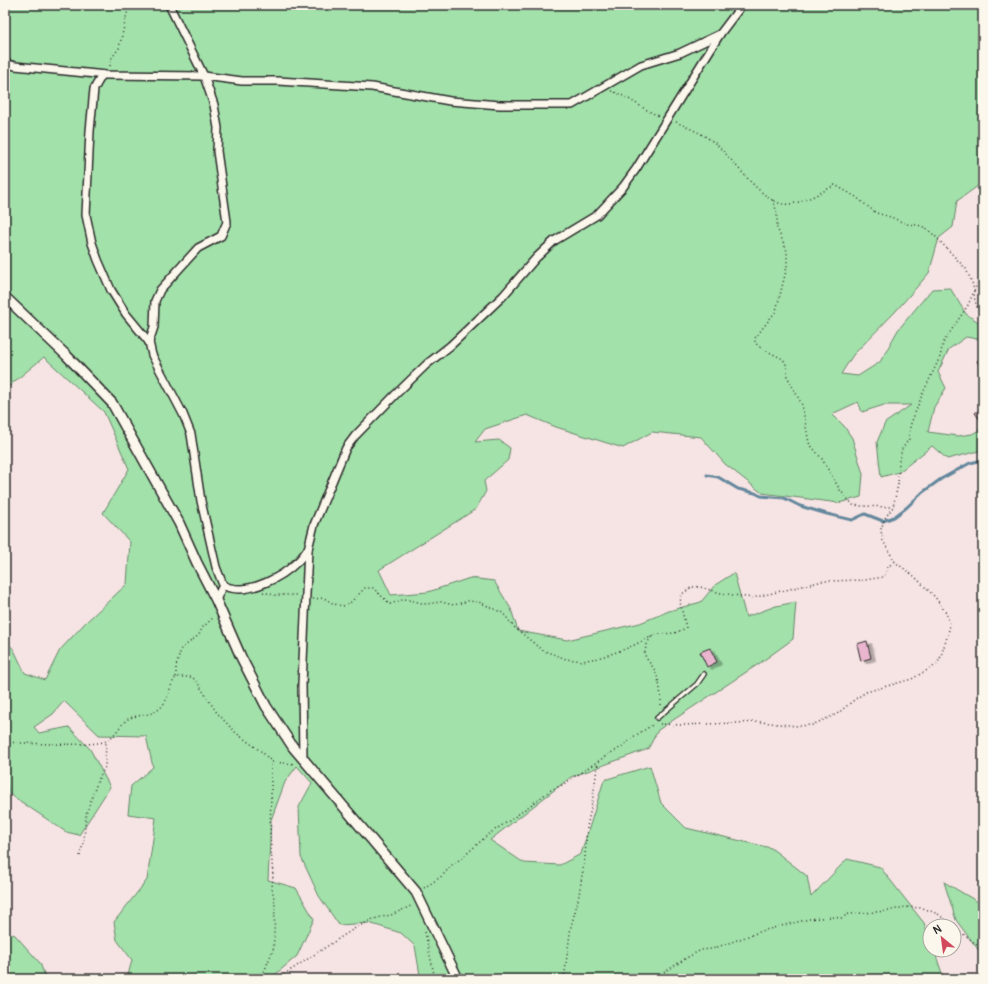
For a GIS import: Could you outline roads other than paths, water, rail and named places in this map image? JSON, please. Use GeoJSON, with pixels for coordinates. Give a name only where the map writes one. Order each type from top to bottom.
{"type":"FeatureCollection","features":[{"type":"Feature","properties":{"kind":"street"},"geometry":{"type":"LineString","coordinates":[[149,342],[154,327],[155,301],[160,290],[198,248],[221,236],[228,222],[217,151],[218,128],[214,105],[204,76],[169,5]]}},
{"type":"Feature","properties":{"kind":"street"},"geometry":{"type":"LineString","coordinates":[[303,759],[302,684],[308,549],[314,525],[340,459],[346,448],[354,436],[396,394],[503,296],[536,258],[554,241],[597,215],[609,203],[636,169],[720,34],[742,5]]}},
{"type":"Feature","properties":{"kind":"street"},"geometry":{"type":"LineString","coordinates":[[5,63],[15,66],[104,75],[204,76],[242,81],[278,81],[372,87],[450,101],[500,105],[572,105],[641,65],[680,53],[720,34]]}},
{"type":"Feature","properties":{"kind":"street"},"geometry":{"type":"LineString","coordinates":[[104,75],[94,89],[90,131],[86,215],[96,255],[111,290],[126,314],[149,342],[152,355],[183,414],[191,434],[200,501],[216,567],[223,584],[231,588],[258,587],[277,577],[296,564],[308,549]]}},
{"type":"Feature","properties":{"kind":"street"},"geometry":{"type":"LineString","coordinates":[[5,297],[67,356],[112,403],[179,523],[196,563],[216,600],[241,657],[266,706],[293,747],[416,892],[458,979]]}},
{"type":"Feature","properties":{"kind":"street"},"geometry":{"type":"LineString","coordinates":[[216,600],[223,584]]}},
{"type":"Feature","properties":{"kind":"lane"},"geometry":{"type":"LineString","coordinates":[[657,718],[697,684],[704,674]]}},
{"type":"Feature","properties":{"kind":"waterway"},"geometry":{"type":"LineString","coordinates":[[707,475],[718,477],[738,489],[761,496],[784,498],[800,506],[827,514],[852,520],[865,514],[883,521],[894,517],[923,492],[941,479],[970,463],[983,460]]}}]}
